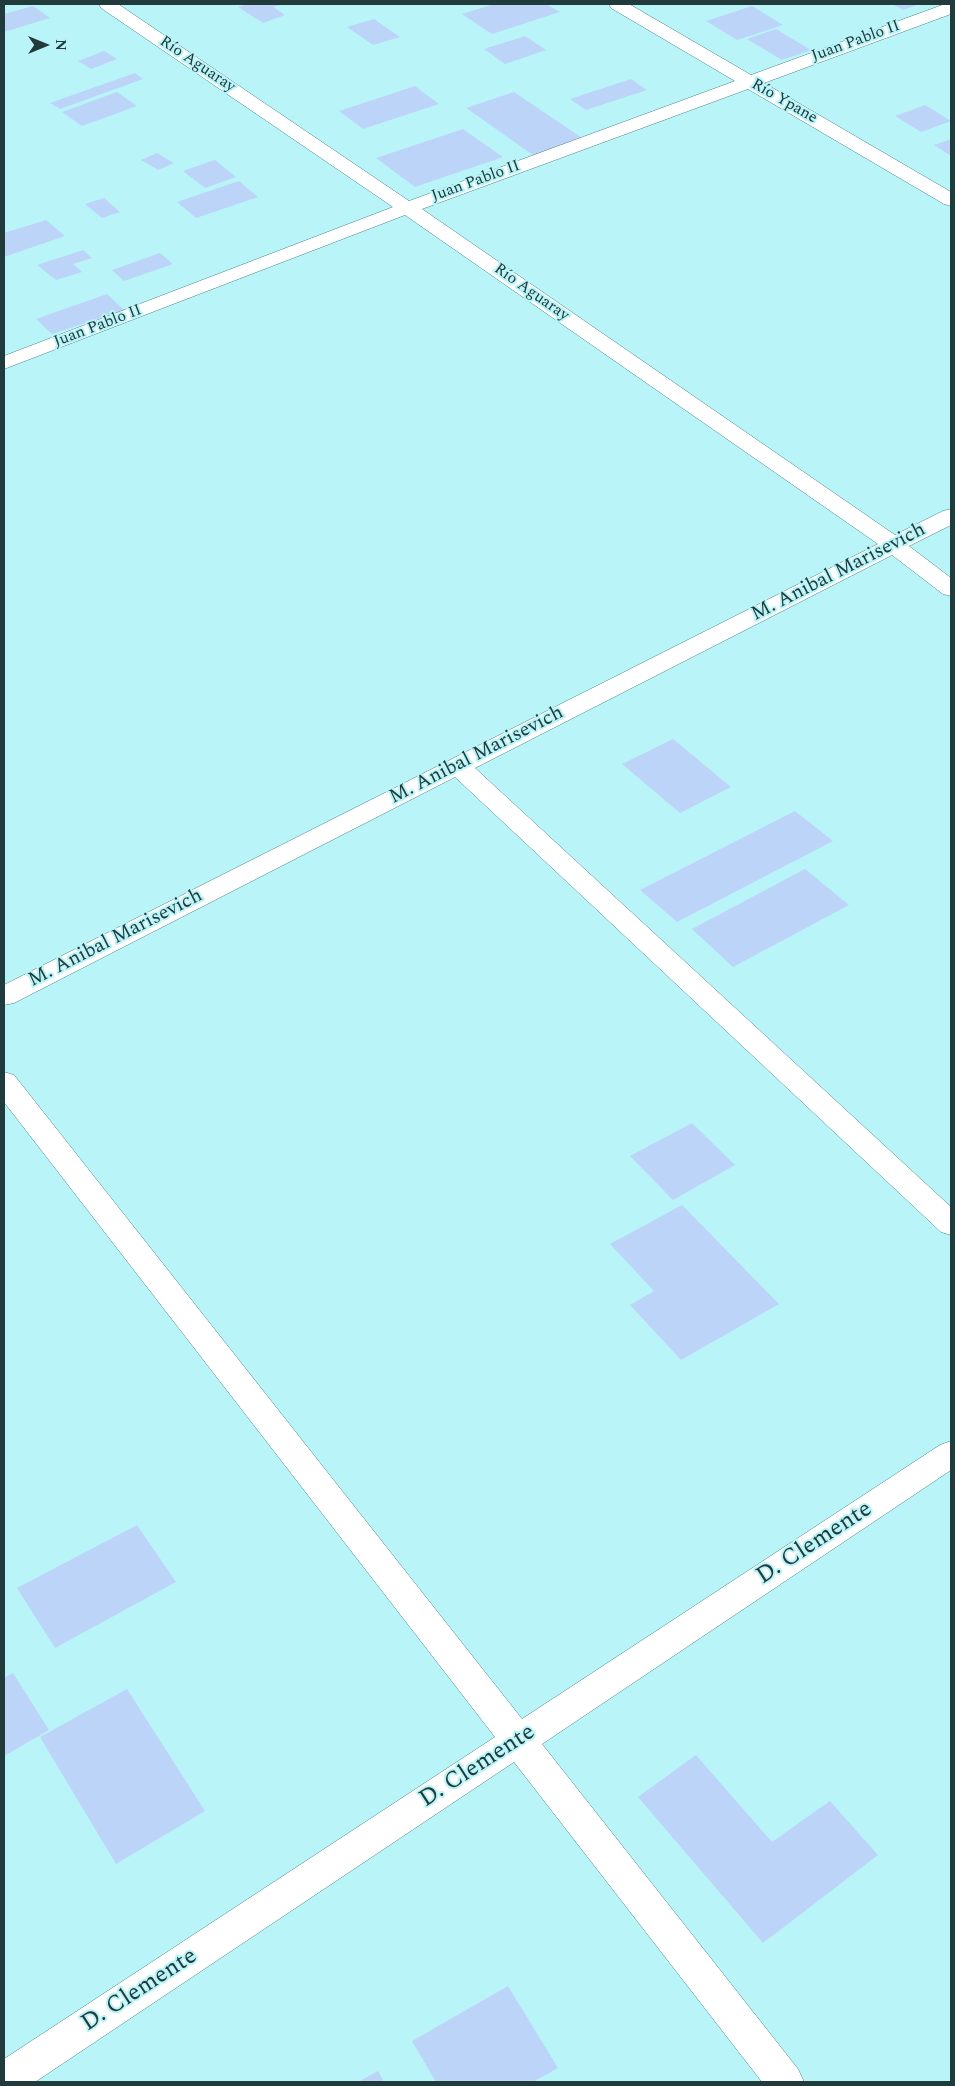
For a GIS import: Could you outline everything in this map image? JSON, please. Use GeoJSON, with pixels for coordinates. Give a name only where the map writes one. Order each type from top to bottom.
{"type":"FeatureCollection","features":[{"type":"Feature","properties":{"kind":"street","name":"Río Aguaray"},"geometry":{"type":"LineString","coordinates":[[107,4],[407,208],[894,545],[951,589]]}},
{"type":"Feature","properties":{"kind":"street","name":"Río Ypane"},"geometry":{"type":"LineString","coordinates":[[617,4],[951,200]]}},
{"type":"Feature","properties":{"kind":"street","name":"Juan Pablo II"},"geometry":{"type":"LineString","coordinates":[[4,363],[407,208],[951,8]]}},
{"type":"Feature","properties":{"kind":"street","name":"M. Anibal Marisevich"},"geometry":{"type":"LineString","coordinates":[[4,996],[951,516]]}},
{"type":"Feature","properties":{"kind":"street"},"geometry":{"type":"LineString","coordinates":[[458,766],[951,1224]]}},
{"type":"Feature","properties":{"kind":"street"},"geometry":{"type":"LineString","coordinates":[[4,1082],[785,2082]]}},
{"type":"Feature","properties":{"kind":"street","name":"D. Clemente"},"geometry":{"type":"LineString","coordinates":[[4,2081],[951,1454]]}},
{"type":"Feature","properties":{"kind":"building"},"geometry":{"type":"Polygon","coordinates":[[[248,4],[284,4],[273,7],[285,15],[263,23],[238,7],[248,4]]]}},
{"type":"Feature","properties":{"kind":"building"},"geometry":{"type":"Polygon","coordinates":[[[494,4],[546,4],[560,12],[492,34],[462,14],[494,4]]]}},
{"type":"Feature","properties":{"kind":"building"},"geometry":{"type":"Polygon","coordinates":[[[892,4],[920,4],[903,10],[892,4]]]}},
{"type":"Feature","properties":{"kind":"building"},"geometry":{"type":"Polygon","coordinates":[[[33,6],[50,18],[4,32],[4,14],[33,6]]]}},
{"type":"Feature","properties":{"kind":"building"},"geometry":{"type":"Polygon","coordinates":[[[752,6],[783,25],[737,40],[706,21],[752,6]]]}},
{"type":"Feature","properties":{"kind":"building"},"geometry":{"type":"Polygon","coordinates":[[[374,19],[400,37],[373,45],[347,27],[374,19]]]}},
{"type":"Feature","properties":{"kind":"building"},"geometry":{"type":"Polygon","coordinates":[[[776,29],[811,50],[782,60],[747,39],[776,29]]]}},
{"type":"Feature","properties":{"kind":"building"},"geometry":{"type":"Polygon","coordinates":[[[525,36],[546,50],[505,64],[484,49],[525,36]]]}},
{"type":"Feature","properties":{"kind":"building"},"geometry":{"type":"Polygon","coordinates":[[[104,51],[117,59],[91,69],[78,61],[104,51]]]}},
{"type":"Feature","properties":{"kind":"building"},"geometry":{"type":"Polygon","coordinates":[[[135,73],[143,79],[60,109],[50,103],[135,73]]]}},
{"type":"Feature","properties":{"kind":"building"},"geometry":{"type":"Polygon","coordinates":[[[631,79],[647,90],[586,110],[570,99],[631,79]]]}},
{"type":"Feature","properties":{"kind":"building"},"geometry":{"type":"Polygon","coordinates":[[[415,86],[439,104],[363,129],[339,111],[415,86]]]}},
{"type":"Feature","properties":{"kind":"building"},"geometry":{"type":"Polygon","coordinates":[[[117,92],[137,106],[82,126],[62,112],[117,92]]]}},
{"type":"Feature","properties":{"kind":"building"},"geometry":{"type":"Polygon","coordinates":[[[514,92],[585,140],[536,157],[466,108],[514,92]]]}},
{"type":"Feature","properties":{"kind":"building"},"geometry":{"type":"Polygon","coordinates":[[[925,105],[951,121],[921,132],[895,116],[925,105]]]}},
{"type":"Feature","properties":{"kind":"building"},"geometry":{"type":"Polygon","coordinates":[[[463,129],[503,157],[415,187],[376,158],[463,129]]]}},
{"type":"Feature","properties":{"kind":"building"},"geometry":{"type":"Polygon","coordinates":[[[951,139],[951,156],[934,145],[951,139]]]}},
{"type":"Feature","properties":{"kind":"building"},"geometry":{"type":"Polygon","coordinates":[[[157,153],[174,163],[158,170],[141,160],[157,153]]]}},
{"type":"Feature","properties":{"kind":"building"},"geometry":{"type":"Polygon","coordinates":[[[215,160],[236,177],[205,188],[183,171],[215,160]]]}},
{"type":"Feature","properties":{"kind":"building"},"geometry":{"type":"Polygon","coordinates":[[[239,181],[258,197],[196,218],[177,202],[239,181]]]}},
{"type":"Feature","properties":{"kind":"building"},"geometry":{"type":"Polygon","coordinates":[[[104,198],[120,212],[102,218],[85,204],[104,198]]]}},
{"type":"Feature","properties":{"kind":"building"},"geometry":{"type":"Polygon","coordinates":[[[46,220],[65,236],[4,257],[4,233],[46,220]]]}},
{"type":"Feature","properties":{"kind":"building"},"geometry":{"type":"Polygon","coordinates":[[[83,250],[92,258],[73,264],[82,272],[56,280],[37,265],[83,250]]]}},
{"type":"Feature","properties":{"kind":"building"},"geometry":{"type":"Polygon","coordinates":[[[160,253],[173,264],[124,281],[112,270],[160,253]]]}},
{"type":"Feature","properties":{"kind":"building"},"geometry":{"type":"Polygon","coordinates":[[[107,294],[124,310],[52,334],[36,319],[107,294]]]}},
{"type":"Feature","properties":{"kind":"building"},"geometry":{"type":"Polygon","coordinates":[[[673,739],[731,787],[680,813],[622,764],[673,739]]]}},
{"type":"Feature","properties":{"kind":"building"},"geometry":{"type":"Polygon","coordinates":[[[795,811],[833,841],[677,922],[640,890],[795,811]]]}},
{"type":"Feature","properties":{"kind":"building"},"geometry":{"type":"Polygon","coordinates":[[[805,869],[849,905],[733,967],[692,929],[805,869]]]}},
{"type":"Feature","properties":{"kind":"building"},"geometry":{"type":"Polygon","coordinates":[[[692,1123],[735,1165],[673,1200],[630,1156],[692,1123]]]}},
{"type":"Feature","properties":{"kind":"building"},"geometry":{"type":"Polygon","coordinates":[[[682,1205],[779,1304],[681,1360],[630,1305],[654,1291],[610,1244],[682,1205]]]}},
{"type":"Feature","properties":{"kind":"building"},"geometry":{"type":"Polygon","coordinates":[[[137,1525],[176,1582],[55,1648],[17,1588],[137,1525]]]}},
{"type":"Feature","properties":{"kind":"building"},"geometry":{"type":"Polygon","coordinates":[[[13,1673],[49,1730],[4,1756],[4,1678],[13,1673]]]}},
{"type":"Feature","properties":{"kind":"building"},"geometry":{"type":"Polygon","coordinates":[[[127,1689],[205,1811],[116,1864],[40,1737],[127,1689]]]}},
{"type":"Feature","properties":{"kind":"building"},"geometry":{"type":"Polygon","coordinates":[[[696,1755],[772,1842],[830,1801],[878,1855],[763,1943],[638,1797],[696,1755]]]}},
{"type":"Feature","properties":{"kind":"building"},"geometry":{"type":"Polygon","coordinates":[[[508,1986],[558,2068],[533,2082],[436,2082],[412,2041],[508,1986]]]}},
{"type":"Feature","properties":{"kind":"building"},"geometry":{"type":"Polygon","coordinates":[[[378,2071],[384,2082],[358,2082],[378,2071]]]}}]}
